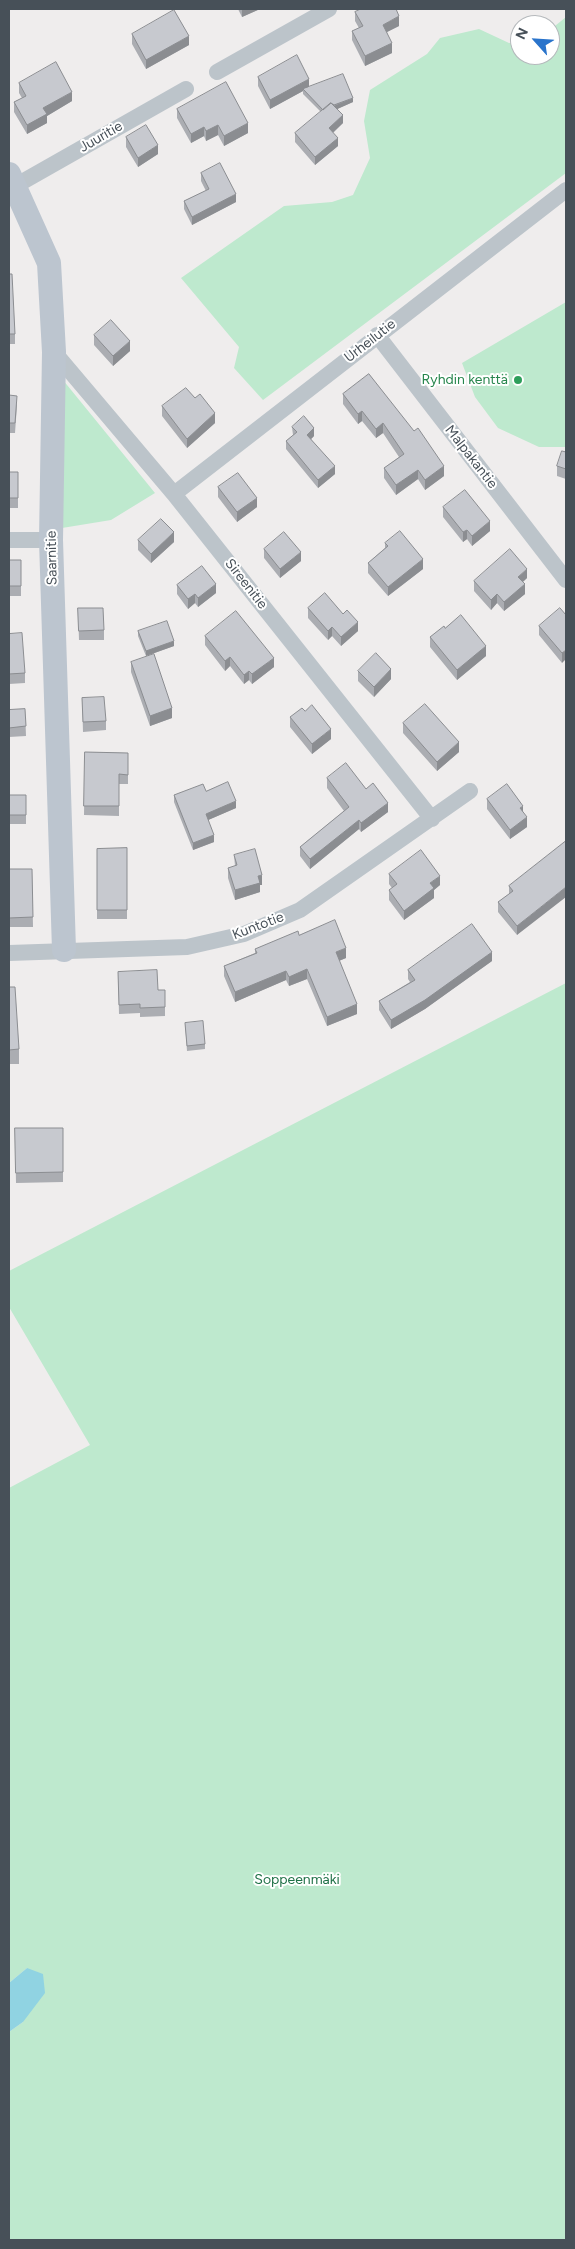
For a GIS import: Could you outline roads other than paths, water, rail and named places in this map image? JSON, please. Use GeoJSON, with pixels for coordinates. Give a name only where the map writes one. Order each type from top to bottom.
{"type":"FeatureCollection","features":[{"type":"Feature","properties":{"kind":"street"},"geometry":{"type":"LineString","coordinates":[[217,72],[329,9]]}},
{"type":"Feature","properties":{"kind":"street","name":"Juuritie"},"geometry":{"type":"LineString","coordinates":[[12,180],[186,89]]}},
{"type":"Feature","properties":{"kind":"street","name":"Saarnitie"},"geometry":{"type":"LineString","coordinates":[[12,180],[49,263],[54,352],[51,540],[64,950]]}},
{"type":"Feature","properties":{"kind":"street","name":"Urheilutie"},"geometry":{"type":"LineString","coordinates":[[174,494],[566,190]]}},
{"type":"Feature","properties":{"kind":"street","name":"Malpakantie"},"geometry":{"type":"LineString","coordinates":[[377,335],[566,580]]}},
{"type":"Feature","properties":{"kind":"street","name":"Sireenitie"},"geometry":{"type":"LineString","coordinates":[[54,352],[174,494],[432,819]]}},
{"type":"Feature","properties":{"kind":"street"},"geometry":{"type":"LineString","coordinates":[[9,540],[51,540]]}},
{"type":"Feature","properties":{"kind":"street","name":"Kuntotie"},"geometry":{"type":"LineString","coordinates":[[9,953],[187,947],[244,934],[300,910],[470,791]]}},
{"type":"Feature","properties":{"kind":"water"},"geometry":{"type":"Polygon","coordinates":[[[27,1968],[43,1974],[45,1993],[23,2022],[9,2032],[9,1983],[27,1968]]]}},
{"type":"Feature","properties":{"kind":"place","name":"Ryhdin kenttä"},"geometry":{"type":"Point","coordinates":[518,380]}},
{"type":"Feature","properties":{"kind":"park label","name":"Soppeenmäki"},"geometry":{"type":"Point","coordinates":[297,1880]}}]}
